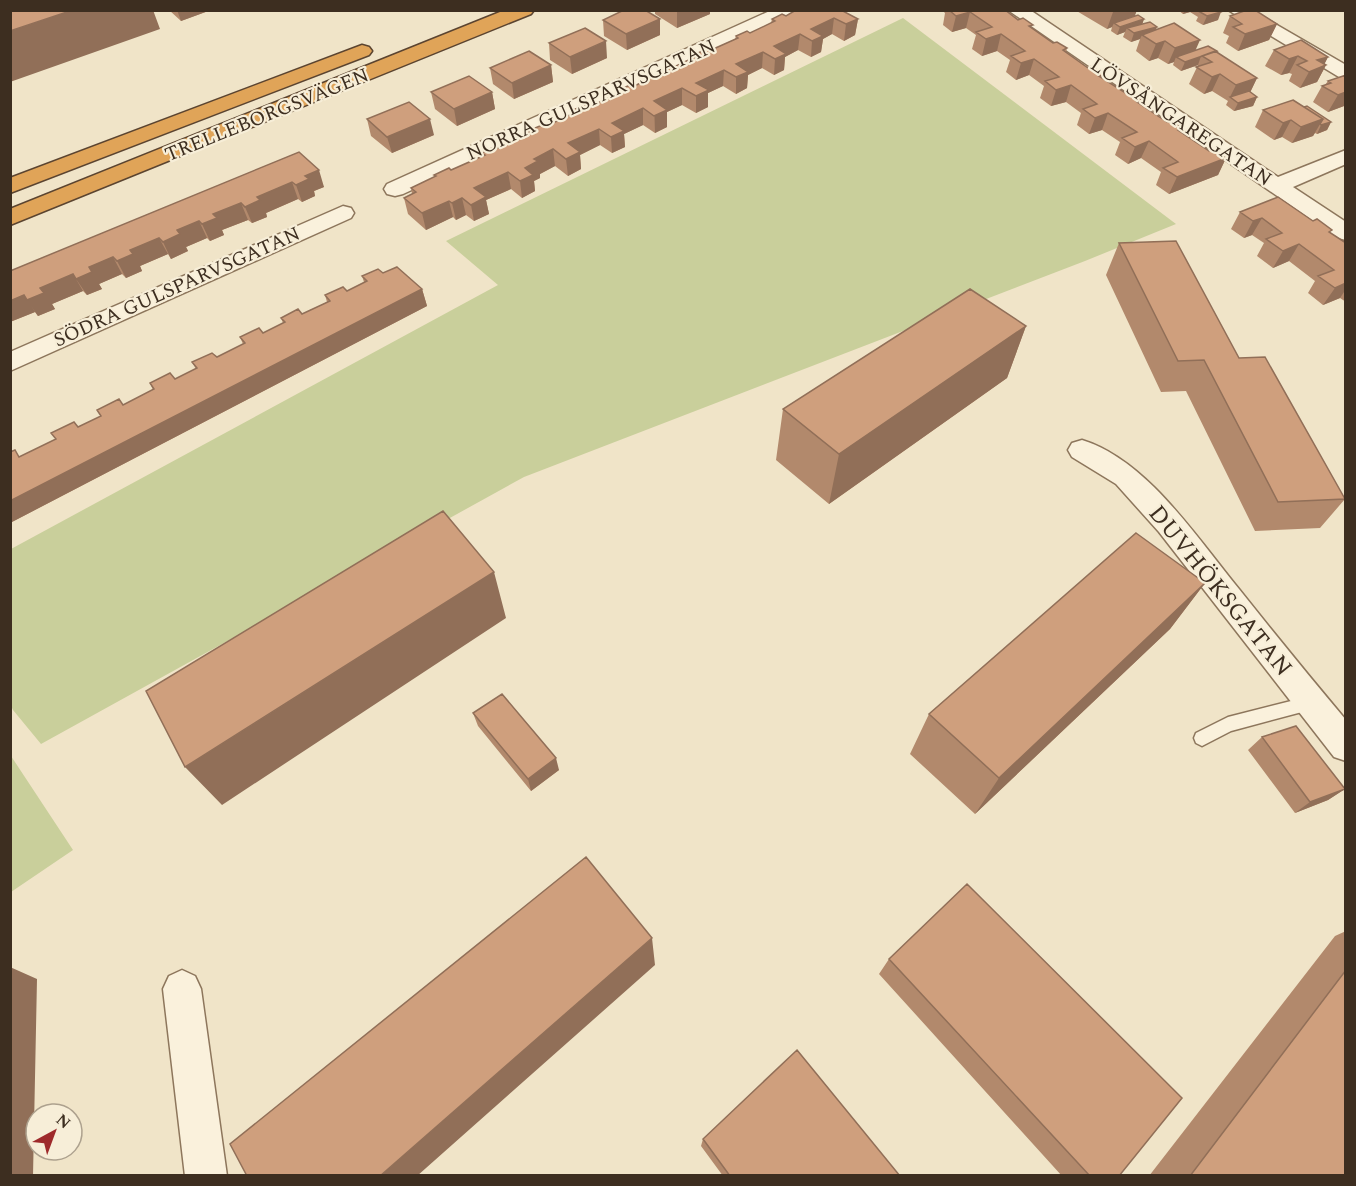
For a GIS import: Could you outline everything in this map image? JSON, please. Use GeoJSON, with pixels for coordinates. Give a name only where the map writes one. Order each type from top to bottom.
{"type":"FeatureCollection","features":[{"type":"Feature","properties":{"kind":"highway","name":"TRELLEBORGSVÄGEN"},"geometry":{"type":"LineString","coordinates":[[10,218],[524,10]]}},
{"type":"Feature","properties":{"kind":"highway","name":"TRELLEBORGSVÄGEN"},"geometry":{"type":"LineString","coordinates":[[10,186],[376,46]]}},
{"type":"Feature","properties":{"kind":"street","name":"NORRA GULSPARVSGATAN"},"geometry":{"type":"LineString","coordinates":[[395,189],[788,10]]}},
{"type":"Feature","properties":{"kind":"street","name":"LÖVSÅNGAREGATAN"},"geometry":{"type":"LineString","coordinates":[[1017,10],[1346,233]]}},
{"type":"Feature","properties":{"kind":"street"},"geometry":{"type":"LineString","coordinates":[[1237,10],[1346,73]]}},
{"type":"Feature","properties":{"kind":"street"},"geometry":{"type":"LineString","coordinates":[[1276,186],[1346,156]]}},
{"type":"Feature","properties":{"kind":"street","name":"SÖDRA GULSPARVSGATAN"},"geometry":{"type":"LineString","coordinates":[[10,362],[343,213]]}},
{"type":"Feature","properties":{"kind":"street","name":"DUVHÖKSGATAN"},"geometry":{"type":"LineString","coordinates":[[1082,450],[1126,477],[1169,524],[1346,746]]}},
{"type":"Feature","properties":{"kind":"street"},"geometry":{"type":"LineString","coordinates":[[182,989],[206,1176]]}},
{"type":"Feature","properties":{"kind":"lane"},"geometry":{"type":"LineString","coordinates":[[1202,738],[1228,724],[1311,703]]}},
{"type":"Feature","properties":{"kind":"green space"},"geometry":{"type":"Polygon","coordinates":[[[903,18],[1176,224],[524,477],[41,744],[13,710],[11,706],[11,549],[498,285],[446,241],[903,18]]]}},
{"type":"Feature","properties":{"kind":"green space"},"geometry":{"type":"Polygon","coordinates":[[[11,756],[73,850],[10,892],[11,756]]]}},
{"type":"Feature","properties":{"kind":"building"},"geometry":{"type":"Polygon","coordinates":[[[10,10],[73,10],[10,31],[10,10]]]}},
{"type":"Feature","properties":{"kind":"building"},"geometry":{"type":"Polygon","coordinates":[[[624,10],[645,10],[660,19],[626,34],[603,20],[624,10]]]}},
{"type":"Feature","properties":{"kind":"building"},"geometry":{"type":"Polygon","coordinates":[[[796,10],[841,10],[858,19],[846,24],[834,18],[811,29],[823,36],[812,41],[800,34],[774,46],[786,54],[775,59],[763,52],[736,64],[748,72],[736,77],[724,70],[696,83],[709,90],[696,96],[682,88],[654,101],[667,110],[654,116],[643,108],[612,123],[624,131],[611,137],[599,129],[568,143],[580,152],[566,159],[553,149],[534,159],[538,161],[525,168],[533,175],[520,181],[508,172],[474,188],[486,197],[471,205],[462,198],[422,213],[404,198],[416,192],[411,188],[436,176],[434,175],[485,155],[482,153],[531,133],[528,131],[542,125],[545,127],[576,112],[573,110],[586,104],[589,107],[620,93],[617,91],[630,85],[632,87],[660,74],[657,72],[670,66],[672,68],[699,55],[696,54],[738,38],[736,36],[747,31],[750,33],[775,21],[772,19],[782,14],[786,16],[796,10]]]}},
{"type":"Feature","properties":{"kind":"building"},"geometry":{"type":"Polygon","coordinates":[[[949,10],[1005,10],[1018,20],[1023,18],[1033,25],[1029,26],[1053,43],[1057,42],[1067,48],[1063,50],[1088,68],[1092,66],[1104,75],[1099,76],[1127,94],[1131,93],[1143,101],[1137,102],[1167,122],[1171,121],[1182,128],[1178,130],[1209,151],[1213,149],[1226,158],[1177,177],[1163,168],[1178,162],[1149,141],[1135,147],[1122,138],[1137,132],[1108,113],[1095,118],[1083,109],[1097,104],[1071,85],[1056,90],[1045,81],[1059,77],[1034,59],[1021,63],[1011,56],[1025,51],[1001,34],[986,39],[976,32],[992,27],[970,12],[956,16],[949,10]]]}},
{"type":"Feature","properties":{"kind":"building"},"geometry":{"type":"Polygon","coordinates":[[[1205,10],[1221,12],[1207,16],[1200,12],[1205,10]]]}},
{"type":"Feature","properties":{"kind":"building"},"geometry":{"type":"Polygon","coordinates":[[[1247,10],[1255,10],[1277,24],[1245,34],[1233,27],[1242,24],[1230,16],[1247,10]]]}},
{"type":"Feature","properties":{"kind":"building"},"geometry":{"type":"Polygon","coordinates":[[[1138,15],[1144,19],[1120,27],[1114,23],[1138,15]]]}},
{"type":"Feature","properties":{"kind":"building"},"geometry":{"type":"Polygon","coordinates":[[[1150,22],[1157,27],[1134,33],[1127,28],[1150,22]]]}},
{"type":"Feature","properties":{"kind":"building"},"geometry":{"type":"Polygon","coordinates":[[[1174,23],[1200,40],[1175,48],[1165,41],[1156,44],[1142,35],[1174,23]]]}},
{"type":"Feature","properties":{"kind":"building"},"geometry":{"type":"Polygon","coordinates":[[[585,28],[606,41],[570,57],[549,43],[585,28]]]}},
{"type":"Feature","properties":{"kind":"building"},"geometry":{"type":"Polygon","coordinates":[[[1301,40],[1328,57],[1317,60],[1326,65],[1309,72],[1297,65],[1307,61],[1298,56],[1289,59],[1274,50],[1301,40]]]}},
{"type":"Feature","properties":{"kind":"building"},"geometry":{"type":"Polygon","coordinates":[[[1208,46],[1217,51],[1185,62],[1176,57],[1208,46]]]}},
{"type":"Feature","properties":{"kind":"building"},"geometry":{"type":"Polygon","coordinates":[[[529,51],[551,65],[512,83],[490,68],[529,51]]]}},
{"type":"Feature","properties":{"kind":"building"},"geometry":{"type":"Polygon","coordinates":[[[1215,51],[1257,78],[1236,85],[1220,74],[1212,77],[1196,67],[1212,62],[1202,56],[1215,51]]]}},
{"type":"Feature","properties":{"kind":"building"},"geometry":{"type":"Polygon","coordinates":[[[1346,75],[1346,92],[1338,95],[1322,86],[1331,83],[1328,81],[1346,75]]]}},
{"type":"Feature","properties":{"kind":"building"},"geometry":{"type":"Polygon","coordinates":[[[469,76],[492,92],[454,109],[431,92],[469,76]]]}},
{"type":"Feature","properties":{"kind":"building"},"geometry":{"type":"Polygon","coordinates":[[[1249,91],[1257,97],[1238,103],[1230,97],[1249,91]]]}},
{"type":"Feature","properties":{"kind":"building"},"geometry":{"type":"Polygon","coordinates":[[[1293,100],[1323,119],[1301,127],[1291,120],[1283,123],[1263,110],[1293,100]]]}},
{"type":"Feature","properties":{"kind":"building"},"geometry":{"type":"Polygon","coordinates":[[[409,102],[430,119],[387,137],[367,119],[409,102]]]}},
{"type":"Feature","properties":{"kind":"building"},"geometry":{"type":"Polygon","coordinates":[[[1307,106],[1331,122],[1321,125],[1323,119],[1304,107],[1307,106]]]}},
{"type":"Feature","properties":{"kind":"building"},"geometry":{"type":"Polygon","coordinates":[[[299,152],[319,170],[305,176],[309,179],[296,185],[292,182],[257,197],[260,200],[245,207],[241,203],[213,214],[217,218],[202,224],[199,221],[177,230],[180,234],[163,242],[159,238],[130,250],[133,254],[117,261],[113,257],[89,267],[92,272],[76,279],[73,274],[40,288],[44,293],[27,300],[24,295],[10,301],[10,271],[299,152]]]}},
{"type":"Feature","properties":{"kind":"building"},"geometry":{"type":"Polygon","coordinates":[[[1278,197],[1313,221],[1317,219],[1332,230],[1329,232],[1346,243],[1346,283],[1335,288],[1318,276],[1334,270],[1299,244],[1283,251],[1266,239],[1282,233],[1262,218],[1253,221],[1240,212],[1278,197]]]}},
{"type":"Feature","properties":{"kind":"building"},"geometry":{"type":"Polygon","coordinates":[[[1176,241],[1239,358],[1265,357],[1345,499],[1278,502],[1204,360],[1178,361],[1119,243],[1176,241]]]}},
{"type":"Feature","properties":{"kind":"building"},"geometry":{"type":"Polygon","coordinates":[[[397,267],[422,289],[10,501],[10,452],[15,450],[19,457],[56,439],[51,433],[74,422],[78,427],[101,416],[97,410],[119,399],[123,405],[154,389],[150,383],[170,373],[175,379],[197,368],[192,362],[212,353],[217,357],[245,343],[240,337],[259,328],[263,333],[285,322],[281,318],[298,309],[302,314],[330,301],[325,295],[343,287],[347,291],[367,281],[362,276],[378,269],[383,273],[397,267]]]}},
{"type":"Feature","properties":{"kind":"building"},"geometry":{"type":"Polygon","coordinates":[[[970,289],[1026,326],[839,454],[783,409],[970,289]]]}},
{"type":"Feature","properties":{"kind":"building"},"geometry":{"type":"Polygon","coordinates":[[[443,511],[494,572],[185,767],[146,691],[443,511]]]}},
{"type":"Feature","properties":{"kind":"building"},"geometry":{"type":"Polygon","coordinates":[[[1136,533],[1205,583],[999,778],[929,714],[1136,533]]]}},
{"type":"Feature","properties":{"kind":"building"},"geometry":{"type":"Polygon","coordinates":[[[502,694],[556,758],[528,779],[473,713],[502,694]]]}},
{"type":"Feature","properties":{"kind":"building"},"geometry":{"type":"Polygon","coordinates":[[[1296,726],[1345,789],[1310,802],[1262,737],[1296,726]]]}},
{"type":"Feature","properties":{"kind":"building"},"geometry":{"type":"Polygon","coordinates":[[[586,857],[652,938],[380,1176],[247,1176],[230,1144],[586,857]]]}},
{"type":"Feature","properties":{"kind":"building"},"geometry":{"type":"Polygon","coordinates":[[[967,884],[1182,1098],[1119,1176],[1090,1176],[889,959],[967,884]]]}},
{"type":"Feature","properties":{"kind":"building"},"geometry":{"type":"Polygon","coordinates":[[[1346,970],[1346,1176],[1190,1176],[1346,970]]]}},
{"type":"Feature","properties":{"kind":"building"},"geometry":{"type":"Polygon","coordinates":[[[797,1050],[900,1176],[730,1176],[703,1139],[797,1050]]]}}]}
